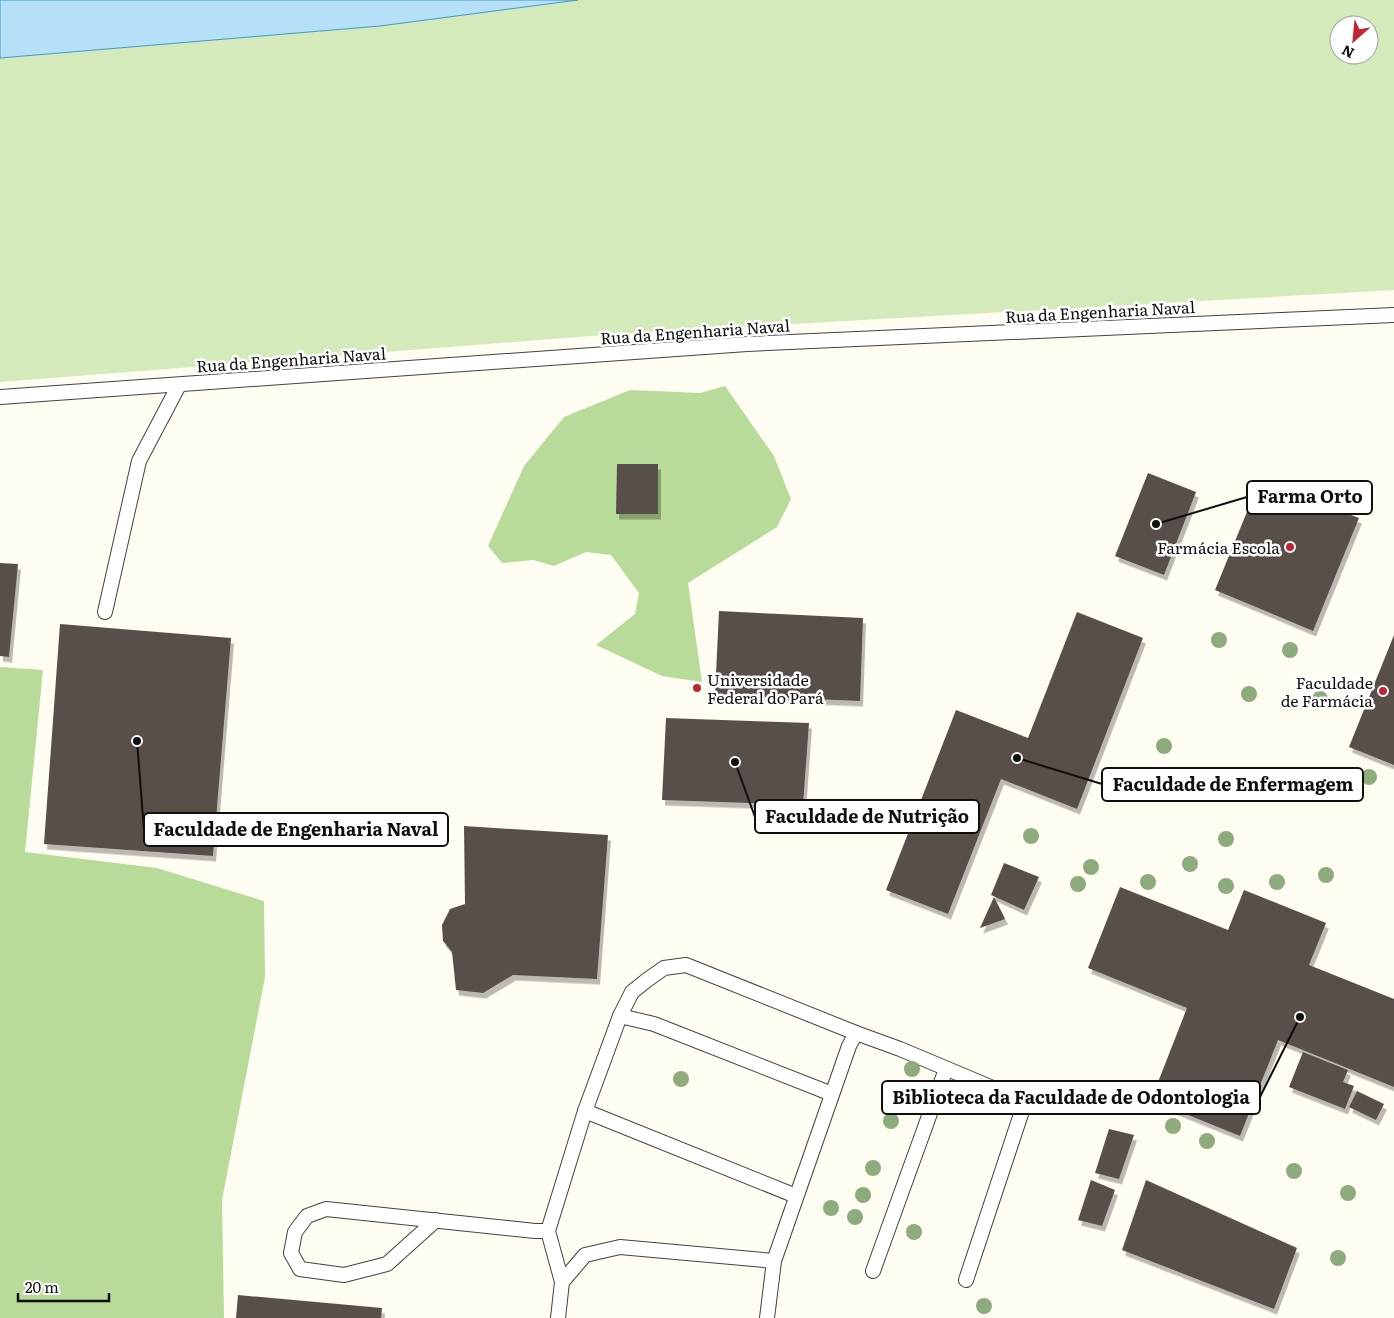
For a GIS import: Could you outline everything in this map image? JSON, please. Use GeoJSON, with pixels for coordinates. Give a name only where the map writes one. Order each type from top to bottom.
{"type":"FeatureCollection","features":[{"type":"Feature","properties":{"kind":"lane","name":"Rua da Engenharia Naval"},"geometry":{"type":"LineString","coordinates":[[0,397],[747,344],[1394,315]]}},
{"type":"Feature","properties":{"kind":"lane"},"geometry":{"type":"LineString","coordinates":[[105,612],[139,462],[179,385]]}},
{"type":"Feature","properties":{"kind":"lane"},"geometry":{"type":"LineString","coordinates":[[558,1318],[562,1282],[548,1231],[585,1111],[620,1016],[632,992],[664,968],[686,965],[879,1040],[1007,1094],[1022,1111],[966,1280]]}},
{"type":"Feature","properties":{"kind":"lane"},"geometry":{"type":"LineString","coordinates":[[620,1016],[654,1024],[832,1094]]}},
{"type":"Feature","properties":{"kind":"lane"},"geometry":{"type":"LineString","coordinates":[[767,1318],[774,1261],[849,1046],[856,1032]]}},
{"type":"Feature","properties":{"kind":"lane"},"geometry":{"type":"LineString","coordinates":[[873,1271],[946,1069]]}},
{"type":"Feature","properties":{"kind":"lane"},"geometry":{"type":"LineString","coordinates":[[585,1111],[796,1196]]}},
{"type":"Feature","properties":{"kind":"lane"},"geometry":{"type":"LineString","coordinates":[[436,1220],[387,1264],[344,1274],[300,1269],[291,1253],[295,1232],[307,1216],[326,1209],[548,1231]]}},
{"type":"Feature","properties":{"kind":"lane"},"geometry":{"type":"LineString","coordinates":[[562,1282],[585,1255],[620,1248],[774,1261]]}},
{"type":"Feature","properties":{"kind":"green space"},"geometry":{"type":"Polygon","coordinates":[[[578,0],[1394,0],[1394,290],[617,334],[0,382],[0,58],[380,26],[578,0]]]}},
{"type":"Feature","properties":{"kind":"green space"},"geometry":{"type":"Polygon","coordinates":[[[725,386],[774,456],[791,499],[777,527],[688,583],[702,682],[662,676],[596,645],[635,614],[639,593],[611,555],[586,552],[554,566],[533,560],[502,563],[488,546],[524,466],[564,417],[630,390],[700,393],[725,386]]]}},
{"type":"Feature","properties":{"kind":"green space"},"geometry":{"type":"Polygon","coordinates":[[[0,667],[43,670],[25,852],[157,868],[264,901],[265,977],[222,1200],[224,1318],[0,1318],[0,667]]]}},
{"type":"Feature","properties":{"kind":"water"},"geometry":{"type":"Polygon","coordinates":[[[0,0],[578,0],[380,26],[0,58],[0,0]]]}},
{"type":"Feature","properties":{"kind":"building"},"geometry":{"type":"Polygon","coordinates":[[[617,464],[658,464],[658,514],[616,514],[617,464]]]}},
{"type":"Feature","properties":{"kind":"building"},"geometry":{"type":"Polygon","coordinates":[[[1148,473],[1196,492],[1164,575],[1115,556],[1148,473]]]}},
{"type":"Feature","properties":{"kind":"building","name":"Farmácia Escola"},"geometry":{"type":"Polygon","coordinates":[[[1260,480],[1359,518],[1313,631],[1215,590],[1260,480]]]}},
{"type":"Feature","properties":{"kind":"building"},"geometry":{"type":"Polygon","coordinates":[[[0,563],[18,564],[9,657],[0,656],[0,563]]]}},
{"type":"Feature","properties":{"kind":"building"},"geometry":{"type":"Polygon","coordinates":[[[719,611],[863,618],[860,701],[715,695],[719,611]]]}},
{"type":"Feature","properties":{"kind":"building"},"geometry":{"type":"Polygon","coordinates":[[[1077,612],[1143,638],[1077,809],[1001,779],[948,914],[886,890],[956,710],[1028,738],[1077,612]]]}},
{"type":"Feature","properties":{"kind":"building"},"geometry":{"type":"Polygon","coordinates":[[[60,624],[231,638],[213,856],[44,844],[60,624]]]}},
{"type":"Feature","properties":{"kind":"building","name":"Faculdade de Farmácia"},"geometry":{"type":"Polygon","coordinates":[[[1394,635],[1394,765],[1349,747],[1394,635]]]}},
{"type":"Feature","properties":{"kind":"building"},"geometry":{"type":"Polygon","coordinates":[[[666,718],[809,723],[803,805],[662,800],[666,718]]]}},
{"type":"Feature","properties":{"kind":"building"},"geometry":{"type":"Polygon","coordinates":[[[464,826],[608,835],[597,979],[513,975],[483,993],[456,990],[452,952],[443,941],[442,925],[450,909],[465,904],[464,826]]]}},
{"type":"Feature","properties":{"kind":"building"},"geometry":{"type":"Polygon","coordinates":[[[1004,863],[1039,877],[1024,910],[991,895],[1004,863]]]}},
{"type":"Feature","properties":{"kind":"building"},"geometry":{"type":"Polygon","coordinates":[[[1120,887],[1228,930],[1244,890],[1326,923],[1309,965],[1394,999],[1394,1087],[1278,1040],[1240,1136],[1151,1100],[1187,1008],[1088,968],[1120,887]]]}},
{"type":"Feature","properties":{"kind":"building"},"geometry":{"type":"Polygon","coordinates":[[[994,897],[1005,919],[980,928],[994,897]]]}},
{"type":"Feature","properties":{"kind":"building"},"geometry":{"type":"Polygon","coordinates":[[[1303,1052],[1348,1070],[1343,1082],[1354,1086],[1345,1109],[1289,1087],[1303,1052]]]}},
{"type":"Feature","properties":{"kind":"building"},"geometry":{"type":"Polygon","coordinates":[[[1357,1091],[1384,1104],[1376,1120],[1349,1107],[1357,1091]]]}},
{"type":"Feature","properties":{"kind":"building"},"geometry":{"type":"Polygon","coordinates":[[[1109,1129],[1134,1135],[1119,1179],[1095,1173],[1109,1129]]]}},
{"type":"Feature","properties":{"kind":"building"},"geometry":{"type":"Polygon","coordinates":[[[1091,1180],[1115,1190],[1102,1226],[1078,1220],[1091,1180]]]}},
{"type":"Feature","properties":{"kind":"building"},"geometry":{"type":"Polygon","coordinates":[[[1146,1180],[1297,1248],[1274,1309],[1122,1250],[1146,1180]]]}},
{"type":"Feature","properties":{"kind":"building"},"geometry":{"type":"Polygon","coordinates":[[[238,1295],[382,1308],[381,1318],[236,1318],[238,1295]]]}},
{"type":"Feature","properties":{"kind":"place","name":"Farma Orto"},"geometry":{"type":"Point","coordinates":[1156,524]}},
{"type":"Feature","properties":{"kind":"place","name":"Farmácia Escola"},"geometry":{"type":"Point","coordinates":[1290,547]}},
{"type":"Feature","properties":{"kind":"place","name":"Universidade Federal do Pará"},"geometry":{"type":"Point","coordinates":[697,688]}},
{"type":"Feature","properties":{"kind":"place","name":"Faculdade de Farmácia"},"geometry":{"type":"Point","coordinates":[1383,691]}},
{"type":"Feature","properties":{"kind":"place","name":"Faculdade de Engenharia Naval"},"geometry":{"type":"Point","coordinates":[137,741]}},
{"type":"Feature","properties":{"kind":"place","name":"Faculdade de Enfermagem"},"geometry":{"type":"Point","coordinates":[1017,758]}},
{"type":"Feature","properties":{"kind":"place","name":"Faculdade de Nutrição"},"geometry":{"type":"Point","coordinates":[735,762]}},
{"type":"Feature","properties":{"kind":"place","name":"Biblioteca da Faculdade de Odontologia"},"geometry":{"type":"Point","coordinates":[1300,1017]}}]}
